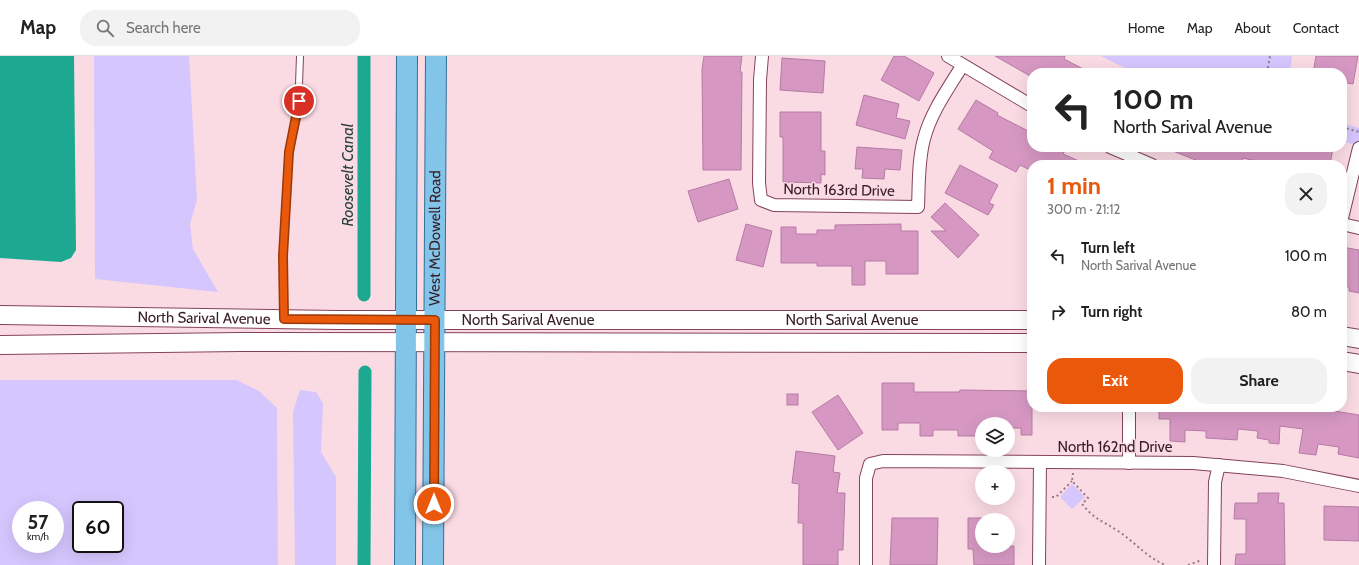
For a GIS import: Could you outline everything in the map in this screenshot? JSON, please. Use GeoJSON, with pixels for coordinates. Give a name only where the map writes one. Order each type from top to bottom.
{"type":"FeatureCollection","features":[{"type":"Feature","properties":{"kind":"main road","name":"West McDowell Road"},"geometry":{"type":"LineString","coordinates":[[405,565],[407,56]]}},
{"type":"Feature","properties":{"kind":"main road","name":"West McDowell Road"},"geometry":{"type":"LineString","coordinates":[[433,565],[436,56]]}},
{"type":"Feature","properties":{"kind":"main road","name":"North Sarival Avenue"},"geometry":{"type":"LineString","coordinates":[[0,315],[338,320],[1027,320]]}},
{"type":"Feature","properties":{"kind":"main road"},"geometry":{"type":"LineString","coordinates":[[1347,337],[1359,339]]}},
{"type":"Feature","properties":{"kind":"main road","name":"North Sarival Avenue"},"geometry":{"type":"LineString","coordinates":[[0,345],[342,342],[1027,343]]}},
{"type":"Feature","properties":{"kind":"main road"},"geometry":{"type":"LineString","coordinates":[[1347,362],[1359,364]]}},
{"type":"Feature","properties":{"kind":"street","name":"North 163rd Drive"},"geometry":{"type":"LineString","coordinates":[[762,56],[760,80],[759,183],[761,200],[774,205],[918,207],[920,160],[923,140],[935,111],[962,66]]}},
{"type":"Feature","properties":{"kind":"street"},"geometry":{"type":"LineString","coordinates":[[948,56],[962,66],[1027,103]]}},
{"type":"Feature","properties":{"kind":"street"},"geometry":{"type":"LineString","coordinates":[[1347,197],[1359,148]]}},
{"type":"Feature","properties":{"kind":"street"},"geometry":{"type":"LineString","coordinates":[[1122,152],[1140,160]]}},
{"type":"Feature","properties":{"kind":"street"},"geometry":{"type":"LineString","coordinates":[[1347,225],[1359,228]]}},
{"type":"Feature","properties":{"kind":"street"},"geometry":{"type":"LineString","coordinates":[[1129,412],[1129,463]]}},
{"type":"Feature","properties":{"kind":"street","name":"North 162nd Drive"},"geometry":{"type":"LineString","coordinates":[[866,565],[866,478],[870,464],[883,461],[1193,463],[1283,471],[1359,486]]}},
{"type":"Feature","properties":{"kind":"street"},"geometry":{"type":"LineString","coordinates":[[1039,565],[1040,462]]}},
{"type":"Feature","properties":{"kind":"street"},"geometry":{"type":"LineString","coordinates":[[1214,565],[1215,482],[1219,465]]}},
{"type":"Feature","properties":{"kind":"lane"},"geometry":{"type":"LineString","coordinates":[[284,319],[283,256],[289,152],[298,113],[300,56]]}},
{"type":"Feature","properties":{"kind":"path"},"geometry":{"type":"LineString","coordinates":[[1268,68],[1270,56]]}},
{"type":"Feature","properties":{"kind":"path"},"geometry":{"type":"LineString","coordinates":[[1347,128],[1359,132]]}},
{"type":"Feature","properties":{"kind":"path"},"geometry":{"type":"LineString","coordinates":[[1039,497],[1056,497],[1072,481],[1074,463]]}},
{"type":"Feature","properties":{"kind":"path"},"geometry":{"type":"LineString","coordinates":[[1072,481],[1088,498],[1082,504],[1096,519],[1117,530],[1144,553],[1166,565]]}},
{"type":"Feature","properties":{"kind":"shaded area"},"geometry":{"type":"Polygon","coordinates":[[[0,56],[74,56],[76,250],[71,258],[61,262],[0,258],[0,56]]]}},
{"type":"Feature","properties":{"kind":"shaded area"},"geometry":{"type":"Polygon","coordinates":[[[94,56],[189,56],[197,200],[190,224],[193,249],[218,292],[95,279],[94,56]]]}},
{"type":"Feature","properties":{"kind":"shaded area"},"geometry":{"type":"Polygon","coordinates":[[[1101,56],[1292,56],[1291,68],[1125,68],[1101,56]]]}},
{"type":"Feature","properties":{"kind":"shaded area"},"geometry":{"type":"Polygon","coordinates":[[[1347,124],[1359,128],[1359,146],[1347,142],[1347,124]]]}},
{"type":"Feature","properties":{"kind":"shaded area"},"geometry":{"type":"Polygon","coordinates":[[[0,380],[236,380],[259,391],[277,408],[278,565],[0,565],[0,380]]]}},
{"type":"Feature","properties":{"kind":"shaded area"},"geometry":{"type":"Polygon","coordinates":[[[300,390],[316,392],[323,403],[321,452],[336,477],[336,565],[295,565],[293,412],[300,390]]]}},
{"type":"Feature","properties":{"kind":"shaded area"},"geometry":{"type":"Polygon","coordinates":[[[1072,484],[1085,497],[1072,509],[1060,497],[1072,484]]]}},
{"type":"Feature","properties":{"kind":"building"},"geometry":{"type":"Polygon","coordinates":[[[704,56],[742,56],[740,72],[742,72],[741,170],[703,170],[702,69],[704,56]]]}},
{"type":"Feature","properties":{"kind":"building"},"geometry":{"type":"Polygon","coordinates":[[[894,56],[904,56],[934,73],[919,101],[881,80],[894,56]]]}},
{"type":"Feature","properties":{"kind":"building"},"geometry":{"type":"Polygon","coordinates":[[[995,56],[1065,56],[1064,59],[1081,68],[1027,68],[1027,74],[995,56]]]}},
{"type":"Feature","properties":{"kind":"building"},"geometry":{"type":"Polygon","coordinates":[[[1316,56],[1358,56],[1353,84],[1347,83],[1347,68],[1314,68],[1316,56]]]}},
{"type":"Feature","properties":{"kind":"building"},"geometry":{"type":"Polygon","coordinates":[[[782,58],[825,61],[823,93],[780,90],[782,58]]]}},
{"type":"Feature","properties":{"kind":"building"},"geometry":{"type":"Polygon","coordinates":[[[864,95],[899,104],[896,118],[910,121],[905,139],[856,125],[864,95]]]}},
{"type":"Feature","properties":{"kind":"building"},"geometry":{"type":"Polygon","coordinates":[[[976,100],[998,113],[997,115],[1027,130],[1027,152],[1064,152],[1063,154],[1077,160],[1027,160],[1027,168],[1020,165],[1016,172],[989,158],[993,151],[958,129],[976,100]]]}},
{"type":"Feature","properties":{"kind":"building"},"geometry":{"type":"Polygon","coordinates":[[[780,112],[821,112],[821,151],[825,151],[825,175],[821,174],[821,183],[783,182],[783,137],[780,137],[780,112]]]}},
{"type":"Feature","properties":{"kind":"building"},"geometry":{"type":"Polygon","coordinates":[[[857,147],[902,150],[900,170],[885,169],[884,179],[862,178],[863,169],[855,169],[857,147]]]}},
{"type":"Feature","properties":{"kind":"building"},"geometry":{"type":"Polygon","coordinates":[[[1176,152],[1332,152],[1331,160],[1252,160],[1243,158],[1242,160],[1196,160],[1176,152]]]}},
{"type":"Feature","properties":{"kind":"building"},"geometry":{"type":"Polygon","coordinates":[[[960,165],[998,185],[989,203],[994,205],[988,215],[945,193],[960,165]]]}},
{"type":"Feature","properties":{"kind":"building"},"geometry":{"type":"Polygon","coordinates":[[[729,179],[738,209],[698,222],[688,191],[729,179]]]}},
{"type":"Feature","properties":{"kind":"building"},"geometry":{"type":"Polygon","coordinates":[[[945,203],[979,235],[958,258],[931,231],[946,231],[931,217],[945,203]]]}},
{"type":"Feature","properties":{"kind":"building"},"geometry":{"type":"Polygon","coordinates":[[[746,224],[772,231],[763,267],[736,260],[746,224]]]}},
{"type":"Feature","properties":{"kind":"building"},"geometry":{"type":"Polygon","coordinates":[[[901,224],[901,231],[918,231],[918,274],[886,274],[886,261],[865,261],[865,285],[852,285],[852,266],[817,266],[817,263],[781,263],[781,227],[796,227],[796,234],[817,234],[817,230],[835,230],[835,225],[901,224]]]}},
{"type":"Feature","properties":{"kind":"building"},"geometry":{"type":"Polygon","coordinates":[[[1347,248],[1359,250],[1359,293],[1349,291],[1349,287],[1347,287],[1347,248]]]}},
{"type":"Feature","properties":{"kind":"building"},"geometry":{"type":"Polygon","coordinates":[[[882,383],[914,383],[914,392],[959,392],[960,390],[1027,391],[1027,412],[1032,412],[1032,435],[1021,435],[1021,428],[1015,428],[1015,417],[975,417],[975,436],[958,436],[958,430],[933,430],[933,436],[920,436],[920,423],[898,423],[898,430],[882,430],[882,383]]]}},
{"type":"Feature","properties":{"kind":"building"},"geometry":{"type":"Polygon","coordinates":[[[787,394],[798,394],[798,405],[787,405],[787,394]]]}},
{"type":"Feature","properties":{"kind":"building"},"geometry":{"type":"Polygon","coordinates":[[[838,395],[863,433],[838,450],[812,412],[838,395]]]}},
{"type":"Feature","properties":{"kind":"building"},"geometry":{"type":"Polygon","coordinates":[[[1159,412],[1340,412],[1359,415],[1359,458],[1338,454],[1339,447],[1318,444],[1316,455],[1299,453],[1303,429],[1280,426],[1279,444],[1269,443],[1269,440],[1257,438],[1258,431],[1238,429],[1237,440],[1206,438],[1206,431],[1185,430],[1185,442],[1170,441],[1170,419],[1159,419],[1159,412]]]}},
{"type":"Feature","properties":{"kind":"building"},"geometry":{"type":"Polygon","coordinates":[[[796,451],[835,456],[833,472],[840,473],[837,493],[845,493],[843,550],[838,550],[838,565],[803,565],[803,523],[798,523],[799,484],[792,483],[796,451]]]}},
{"type":"Feature","properties":{"kind":"building"},"geometry":{"type":"Polygon","coordinates":[[[1258,493],[1279,493],[1278,503],[1284,503],[1285,565],[1235,565],[1236,554],[1246,554],[1246,519],[1234,519],[1235,503],[1258,503],[1258,493]]]}},
{"type":"Feature","properties":{"kind":"building"},"geometry":{"type":"Polygon","coordinates":[[[1324,506],[1359,507],[1359,541],[1324,540],[1324,506]]]}},
{"type":"Feature","properties":{"kind":"building"},"geometry":{"type":"Polygon","coordinates":[[[892,518],[938,518],[937,565],[890,565],[892,518]]]}},
{"type":"Feature","properties":{"kind":"building"},"geometry":{"type":"Polygon","coordinates":[[[968,518],[975,518],[975,553],[1014,553],[1014,565],[974,565],[973,549],[968,549],[968,518]]]}},
{"type":"Feature","properties":{"kind":"waterway","name":"Roosevelt Canal"},"geometry":{"type":"LineString","coordinates":[[364,56],[364,295]]}},
{"type":"Feature","properties":{"kind":"waterway","name":"Roosevelt Canal"},"geometry":{"type":"LineString","coordinates":[[364,565],[365,372]]}},
{"type":"Feature","properties":{"kind":"route"},"geometry":{"type":"LineString","coordinates":[[299,101],[298,113],[289,152],[283,256],[284,319],[435,320],[434,504]]}}]}
